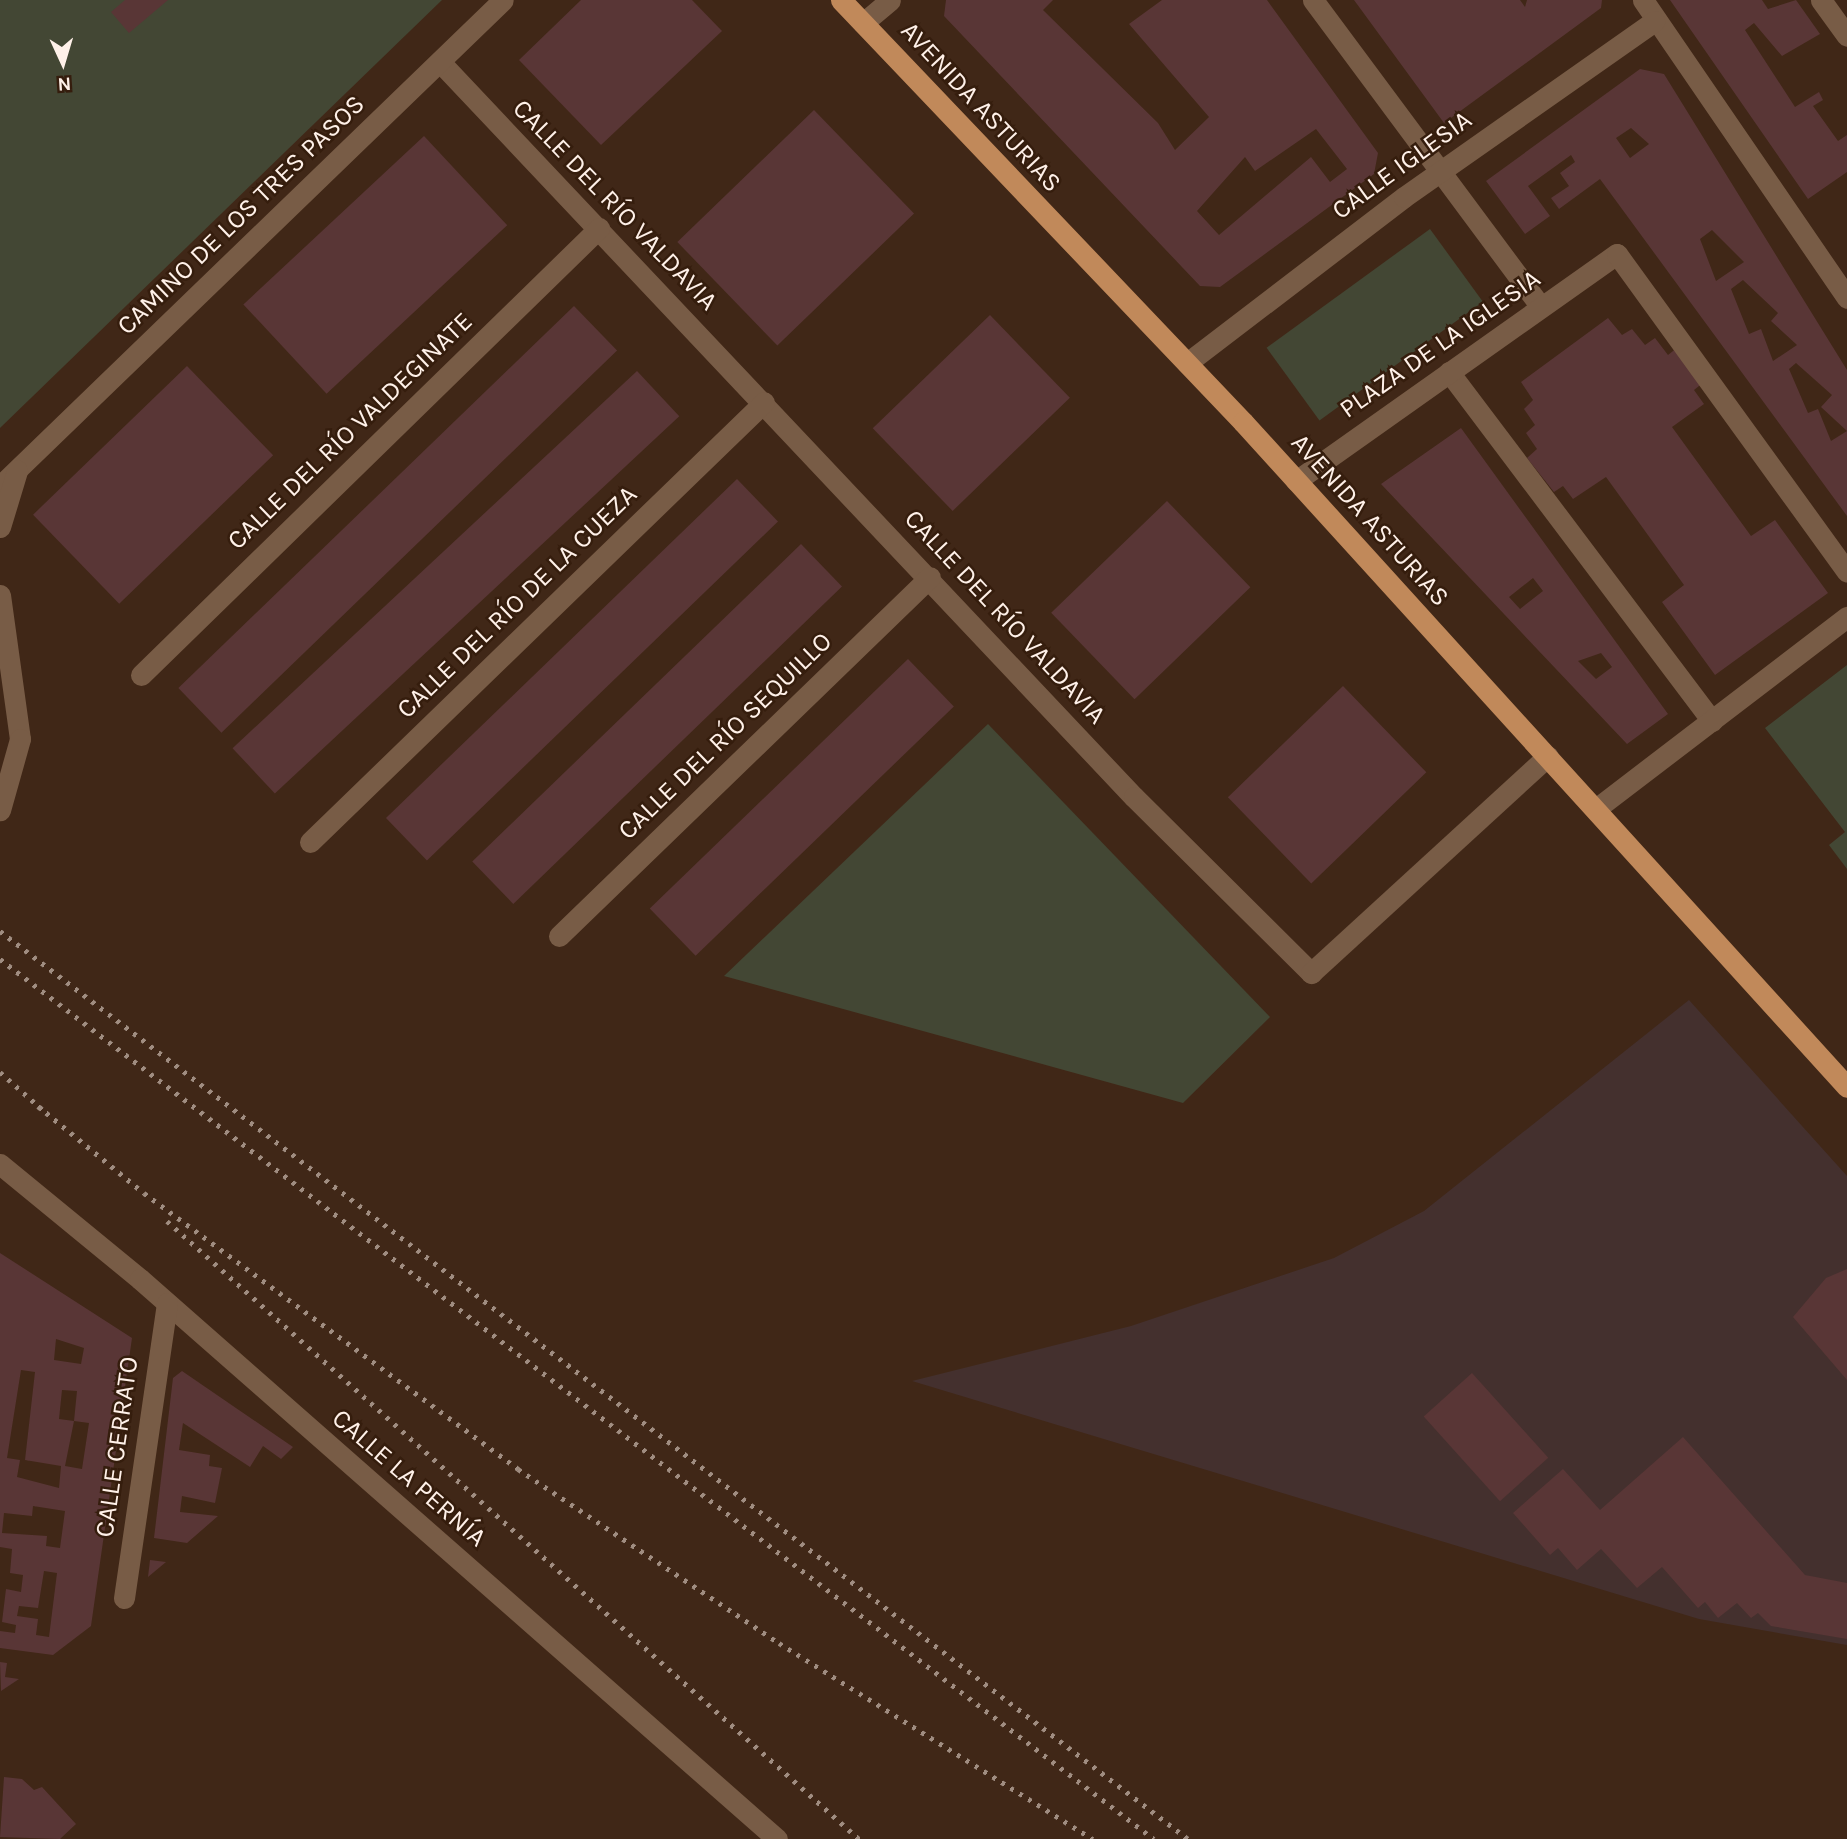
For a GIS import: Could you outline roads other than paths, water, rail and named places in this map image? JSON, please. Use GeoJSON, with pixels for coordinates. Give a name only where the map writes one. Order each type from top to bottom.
{"type":"FeatureCollection","features":[{"type":"Feature","properties":{"kind":"main road","name":"AVENIDA ASTURIAS"},"geometry":{"type":"LineString","coordinates":[[841,0],[1187,363],[1597,808],[1847,1087]]}},
{"type":"Feature","properties":{"kind":"street","name":"CAMINO DE LOS TRES PASOS"},"geometry":{"type":"LineString","coordinates":[[0,486],[441,63],[503,0]]}},
{"type":"Feature","properties":{"kind":"street"},"geometry":{"type":"LineString","coordinates":[[863,23],[890,0]]}},
{"type":"Feature","properties":{"kind":"street"},"geometry":{"type":"LineString","coordinates":[[1313,0],[1541,307]]}},
{"type":"Feature","properties":{"kind":"street"},"geometry":{"type":"LineString","coordinates":[[1643,0],[1654,21],[1847,298]]}},
{"type":"Feature","properties":{"kind":"street"},"geometry":{"type":"LineString","coordinates":[[1821,0],[1847,36]]}},
{"type":"Feature","properties":{"kind":"street","name":"CALLE IGLESIA"},"geometry":{"type":"LineString","coordinates":[[1187,363],[1439,172],[1654,21]]}},
{"type":"Feature","properties":{"kind":"street","name":"CALLE DEL RÍO VALDAVIA"},"geometry":{"type":"LineString","coordinates":[[441,63],[930,577],[1134,797],[1311,972],[1548,756]]}},
{"type":"Feature","properties":{"kind":"street","name":"CALLE DEL RÍO VALDEGINATE"},"geometry":{"type":"LineString","coordinates":[[141,675],[599,229]]}},
{"type":"Feature","properties":{"kind":"street","name":"PLAZA DE LA IGLESIA"},"geometry":{"type":"LineString","coordinates":[[1296,481],[1617,254],[1847,572]]}},
{"type":"Feature","properties":{"kind":"street"},"geometry":{"type":"LineString","coordinates":[[1449,372],[1712,721]]}},
{"type":"Feature","properties":{"kind":"street","name":"CALLE DEL RÍO DE LA CUEZA"},"geometry":{"type":"LineString","coordinates":[[310,842],[764,402]]}},
{"type":"Feature","properties":{"kind":"street","name":"CAMINO DE LOS TRES PASOS"},"geometry":{"type":"LineString","coordinates":[[0,527],[17,469]]}},
{"type":"Feature","properties":{"kind":"street","name":"CALLE DEL RÍO SEQUILLO"},"geometry":{"type":"LineString","coordinates":[[559,936],[930,577]]}},
{"type":"Feature","properties":{"kind":"street"},"geometry":{"type":"LineString","coordinates":[[0,595],[20,739],[0,810]]}},
{"type":"Feature","properties":{"kind":"street"},"geometry":{"type":"LineString","coordinates":[[1597,808],[1847,617]]}},
{"type":"Feature","properties":{"kind":"street","name":"CALLE LA PERNÍA"},"geometry":{"type":"LineString","coordinates":[[0,1164],[167,1303],[777,1839]]}},
{"type":"Feature","properties":{"kind":"street","name":"CALLE CERRATO"},"geometry":{"type":"LineString","coordinates":[[124,1598],[167,1303]]}},
{"type":"Feature","properties":{"kind":"railway"},"geometry":{"type":"LineString","coordinates":[[0,931],[1188,1839]]}},
{"type":"Feature","properties":{"kind":"railway"},"geometry":{"type":"LineString","coordinates":[[0,959],[1154,1839]]}},
{"type":"Feature","properties":{"kind":"railway"},"geometry":{"type":"LineString","coordinates":[[0,1072],[44,1111]]}},
{"type":"Feature","properties":{"kind":"railway"},"geometry":{"type":"LineString","coordinates":[[38,1106],[144,1193],[518,1469],[779,1643],[1093,1839]]}},
{"type":"Feature","properties":{"kind":"railway"},"geometry":{"type":"LineString","coordinates":[[167,1221],[859,1839]]}}]}
